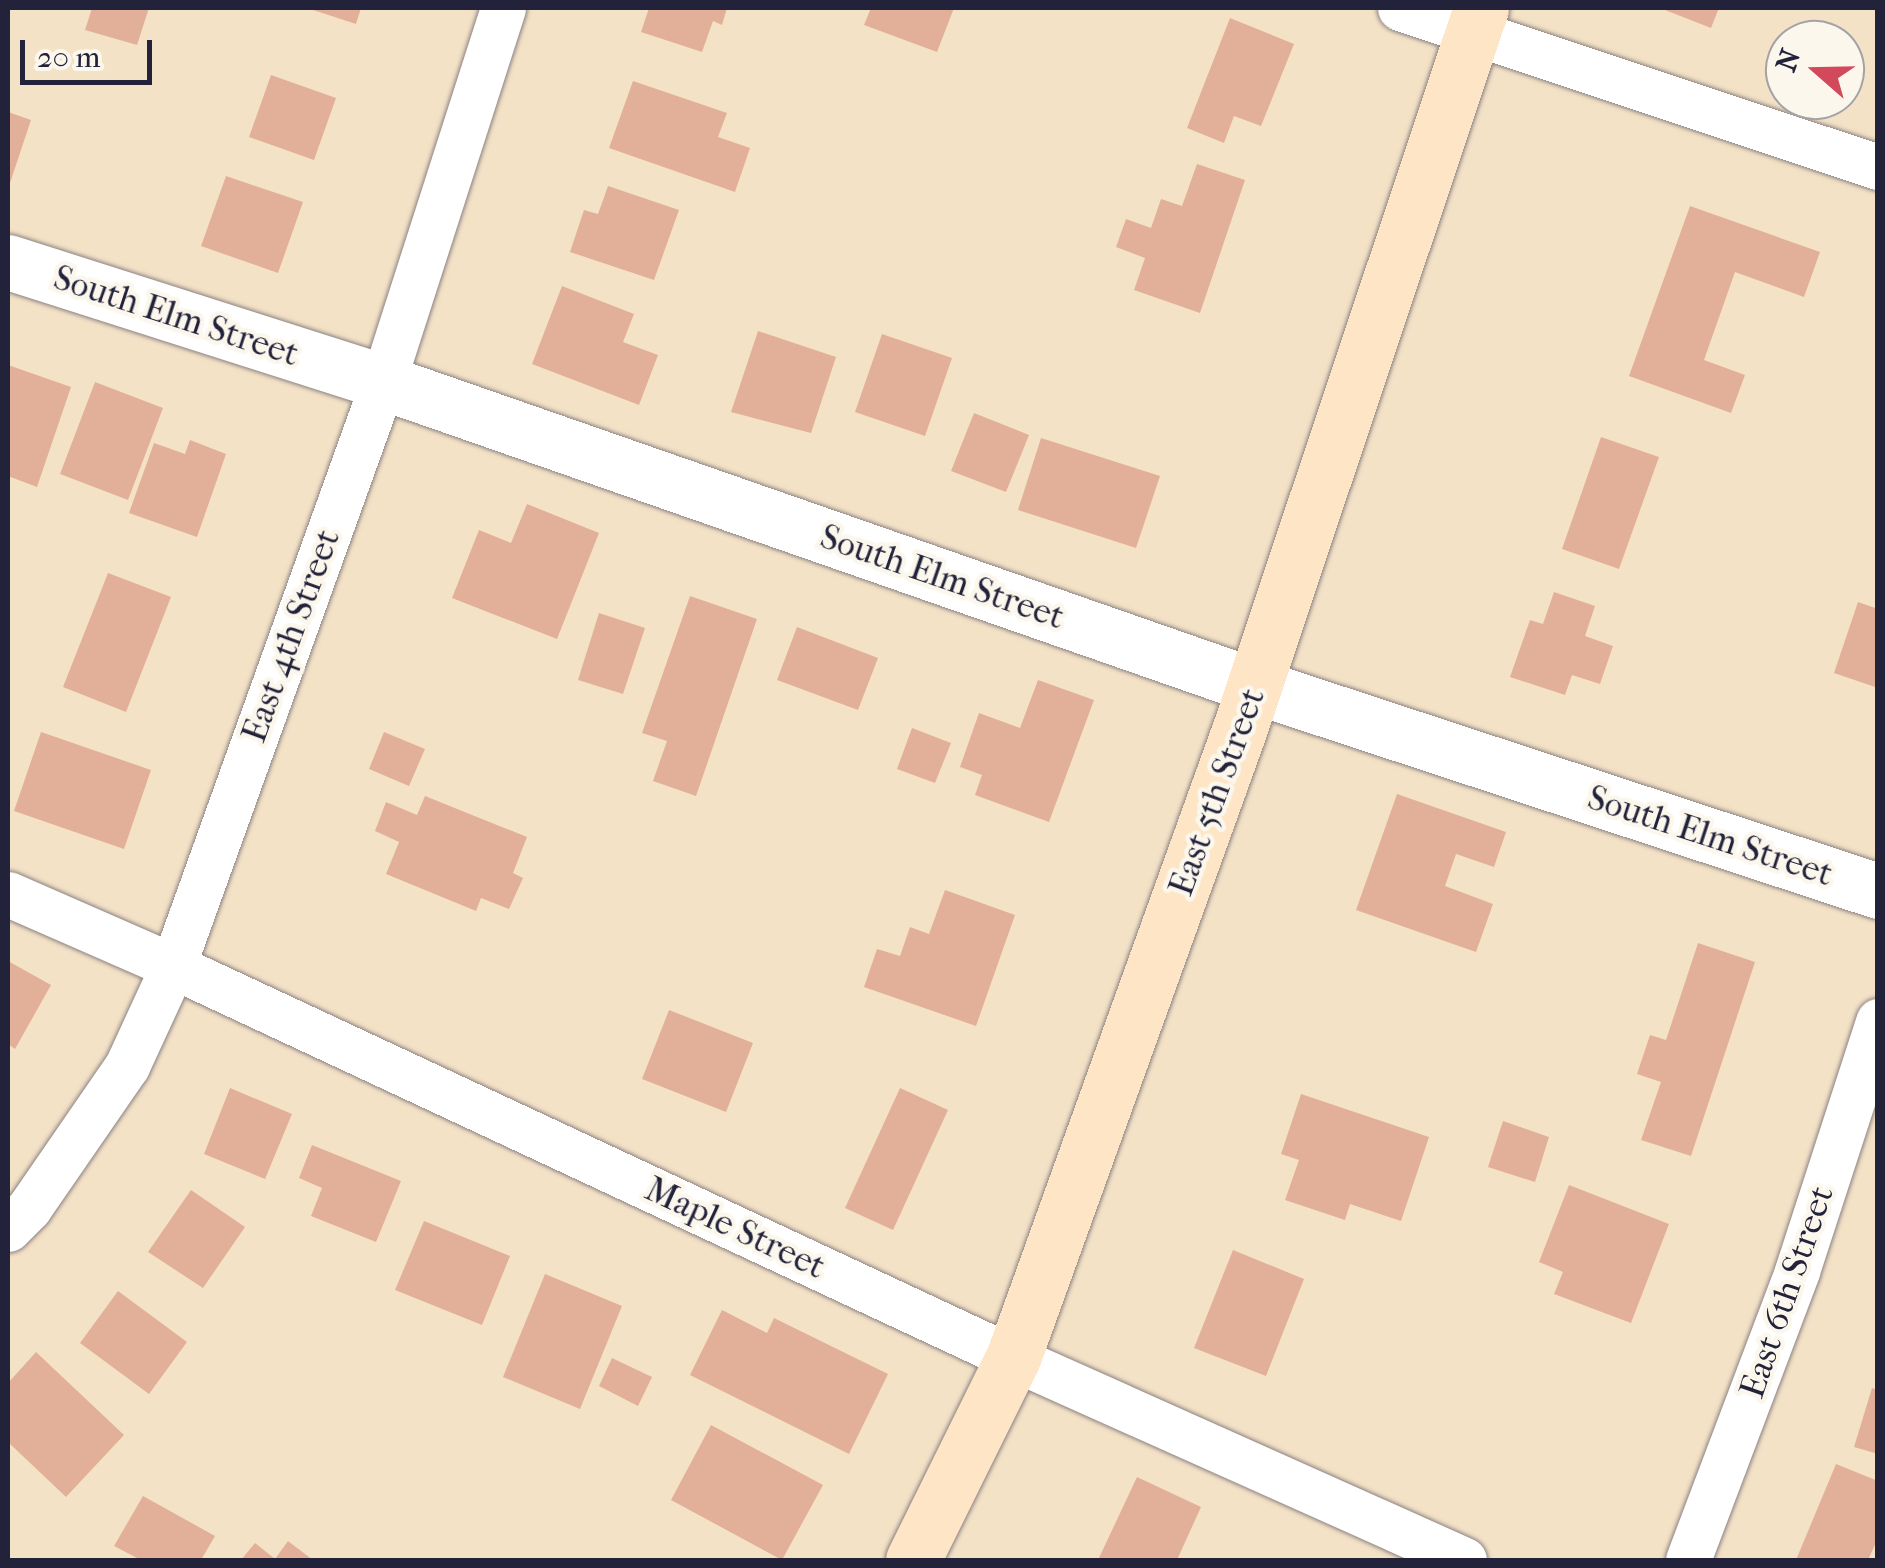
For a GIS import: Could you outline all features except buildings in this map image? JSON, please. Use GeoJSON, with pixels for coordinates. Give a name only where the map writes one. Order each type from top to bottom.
{"type":"FeatureCollection","features":[{"type":"Feature","properties":{"kind":"main road","name":"East 5th Street"},"geometry":{"type":"LineString","coordinates":[[913,1560],[1013,1358],[1255,686],[1478,19]]}},
{"type":"Feature","properties":{"kind":"street","name":"East 4th Street"},"geometry":{"type":"LineString","coordinates":[[8,1229],[28,1208],[127,1066],[173,966],[383,382],[502,8]]}},
{"type":"Feature","properties":{"kind":"street"},"geometry":{"type":"LineString","coordinates":[[1400,8],[1478,19],[1878,168]]}},
{"type":"Feature","properties":{"kind":"street","name":"South Elm Street"},"geometry":{"type":"LineString","coordinates":[[8,262],[383,382],[1255,686],[1878,891]]}},
{"type":"Feature","properties":{"kind":"street","name":"Maple Street"},"geometry":{"type":"LineString","coordinates":[[8,894],[173,966],[1013,1358],[1464,1560]]}},
{"type":"Feature","properties":{"kind":"street","name":"East 6th Street"},"geometry":{"type":"LineString","coordinates":[[1688,1560],[1798,1271],[1878,1021]]}}]}
